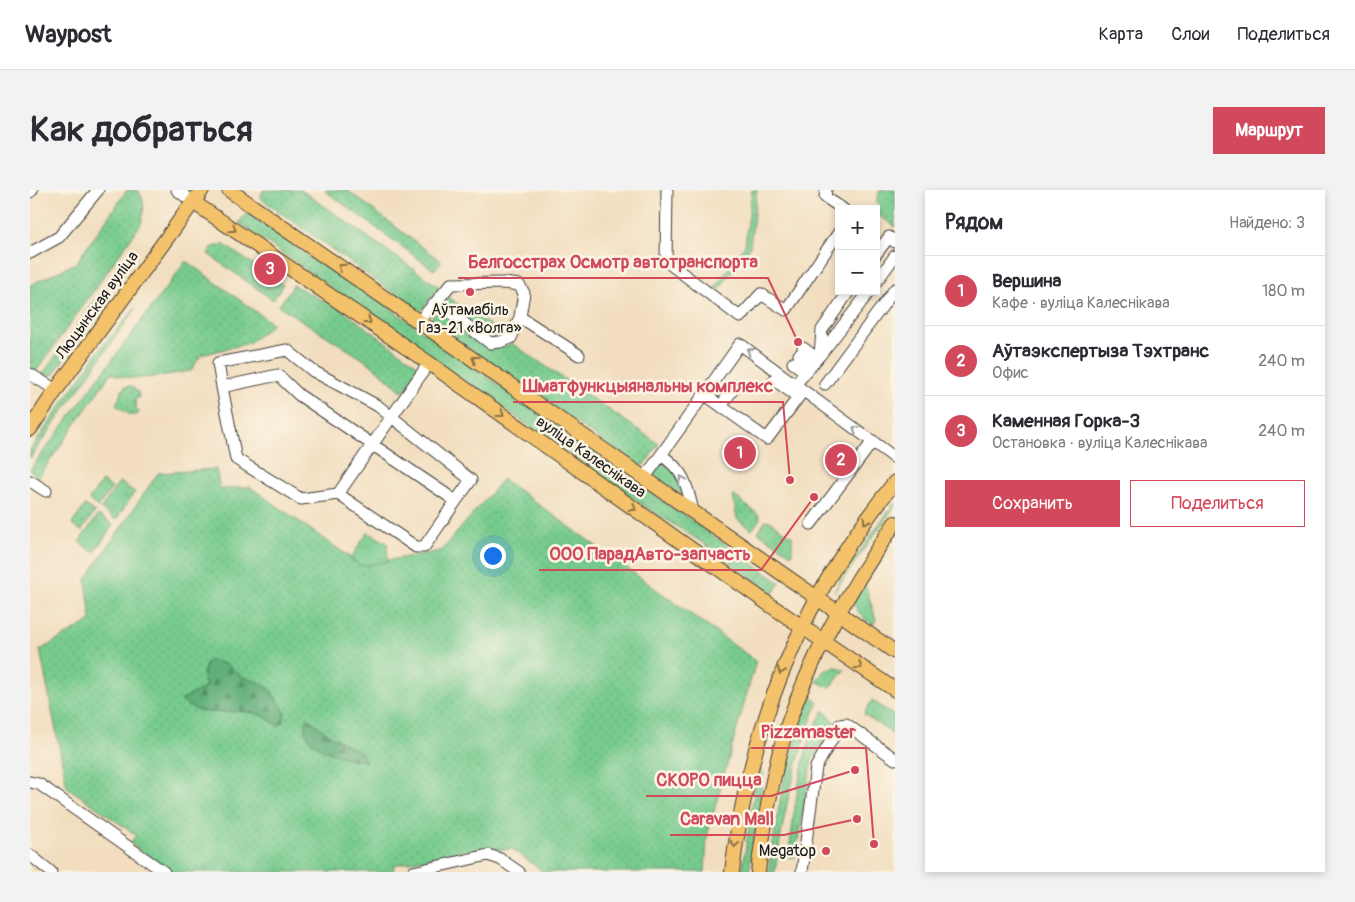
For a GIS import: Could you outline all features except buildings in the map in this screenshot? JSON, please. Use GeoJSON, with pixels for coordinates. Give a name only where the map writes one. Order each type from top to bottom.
{"type":"FeatureCollection","features":[{"type":"Feature","properties":{"kind":"main road"},"geometry":{"type":"LineString","coordinates":[[193,202],[202,190]]}},
{"type":"Feature","properties":{"kind":"main road","name":"вуліца Калеснікава"},"geometry":{"type":"LineString","coordinates":[[229,190],[420,320],[642,477],[895,652]]}},
{"type":"Feature","properties":{"kind":"main road","name":"вуліца Калеснікава"},"geometry":{"type":"LineString","coordinates":[[193,202],[429,363],[824,643],[895,690]]}},
{"type":"Feature","properties":{"kind":"main road","name":"Люцынская вуліца"},"geometry":{"type":"LineString","coordinates":[[30,429],[56,390],[193,202]]}},
{"type":"Feature","properties":{"kind":"main road"},"geometry":{"type":"LineString","coordinates":[[732,872],[740,817],[758,740],[782,671],[801,626],[816,597],[840,557],[895,482]]}},
{"type":"Feature","properties":{"kind":"main road"},"geometry":{"type":"LineString","coordinates":[[758,872],[766,818],[778,760],[796,704],[839,613],[895,523]]}},
{"type":"Feature","properties":{"kind":"street"},"geometry":{"type":"LineString","coordinates":[[30,253],[59,237],[98,190]]}},
{"type":"Feature","properties":{"kind":"street","name":"вуліца Калеснікава"},"geometry":{"type":"LineString","coordinates":[[177,190],[193,202]]}},
{"type":"Feature","properties":{"kind":"street"},"geometry":{"type":"LineString","coordinates":[[666,190],[666,261],[740,317],[761,294],[786,310],[835,238]]}},
{"type":"Feature","properties":{"kind":"street"},"geometry":{"type":"LineString","coordinates":[[826,190],[825,197],[838,205]]}},
{"type":"Feature","properties":{"kind":"street"},"geometry":{"type":"LineString","coordinates":[[879,250],[889,237],[895,242]]}},
{"type":"Feature","properties":{"kind":"street"},"geometry":{"type":"LineString","coordinates":[[880,277],[895,256]]}},
{"type":"Feature","properties":{"kind":"street"},"geometry":{"type":"LineString","coordinates":[[420,320],[451,284],[504,282],[519,285],[524,293],[520,317],[511,338],[500,342],[490,343],[436,302]]}},
{"type":"Feature","properties":{"kind":"street"},"geometry":{"type":"LineString","coordinates":[[825,384],[895,289]]}},
{"type":"Feature","properties":{"kind":"street"},"geometry":{"type":"LineString","coordinates":[[814,362],[822,330],[846,295]]}},
{"type":"Feature","properties":{"kind":"street"},"geometry":{"type":"LineString","coordinates":[[703,401],[721,406],[767,439],[799,391],[814,362],[867,295]]}},
{"type":"Feature","properties":{"kind":"street"},"geometry":{"type":"LineString","coordinates":[[520,317],[579,355]]}},
{"type":"Feature","properties":{"kind":"street"},"geometry":{"type":"LineString","coordinates":[[642,477],[646,476],[703,401],[740,344],[799,391],[895,458]]}},
{"type":"Feature","properties":{"kind":"street"},"geometry":{"type":"LineString","coordinates":[[287,350],[313,371],[378,406],[471,480],[424,547],[416,546],[338,494],[301,499],[240,464],[236,459],[222,387],[218,363],[287,350]]}},
{"type":"Feature","properties":{"kind":"street"},"geometry":{"type":"LineString","coordinates":[[814,362],[798,356],[814,362]]}},
{"type":"Feature","properties":{"kind":"street"},"geometry":{"type":"LineString","coordinates":[[338,494],[429,363]]}},
{"type":"Feature","properties":{"kind":"street"},"geometry":{"type":"LineString","coordinates":[[30,374],[56,390]]}},
{"type":"Feature","properties":{"kind":"street"},"geometry":{"type":"LineString","coordinates":[[222,387],[278,375],[299,395],[456,501]]}},
{"type":"Feature","properties":{"kind":"street"},"geometry":{"type":"LineString","coordinates":[[774,380],[799,391]]}},
{"type":"Feature","properties":{"kind":"street"},"geometry":{"type":"LineString","coordinates":[[721,406],[736,385]]}},
{"type":"Feature","properties":{"kind":"street"},"geometry":{"type":"LineString","coordinates":[[811,524],[873,441]]}},
{"type":"Feature","properties":{"kind":"street"},"geometry":{"type":"LineString","coordinates":[[661,455],[676,465],[693,511]]}},
{"type":"Feature","properties":{"kind":"street"},"geometry":{"type":"LineString","coordinates":[[30,481],[46,491]]}},
{"type":"Feature","properties":{"kind":"street"},"geometry":{"type":"LineString","coordinates":[[802,872],[816,767],[840,725],[846,724],[895,759]]}},
{"type":"Feature","properties":{"kind":"street"},"geometry":{"type":"LineString","coordinates":[[30,782],[39,784],[164,872]]}},
{"type":"Feature","properties":{"kind":"street"},"geometry":{"type":"LineString","coordinates":[[30,855],[51,872]]}},
{"type":"Feature","properties":{"kind":"street"},"geometry":{"type":"LineString","coordinates":[[414,872],[442,869],[488,856],[500,859],[519,872]]}},
{"type":"Feature","properties":{"kind":"green space"},"geometry":{"type":"Polygon","coordinates":[[[127,190],[138,190],[142,198],[141,224],[35,373],[30,370],[30,285],[76,263],[127,190]]]}},
{"type":"Feature","properties":{"kind":"green space"},"geometry":{"type":"Polygon","coordinates":[[[263,190],[301,190],[439,287],[422,310],[419,311],[260,198],[263,190]]]}},
{"type":"Feature","properties":{"kind":"green space"},"geometry":{"type":"Polygon","coordinates":[[[324,190],[347,190],[442,262],[434,270],[324,190]]]}},
{"type":"Feature","properties":{"kind":"green space"},"geometry":{"type":"Polygon","coordinates":[[[752,190],[757,190],[750,247],[713,297],[711,293],[745,245],[752,190]]]}},
{"type":"Feature","properties":{"kind":"green space"},"geometry":{"type":"Polygon","coordinates":[[[880,190],[895,190],[895,227],[880,216],[880,205],[876,203],[880,190]]]}},
{"type":"Feature","properties":{"kind":"green space"},"geometry":{"type":"Polygon","coordinates":[[[247,212],[316,262],[353,282],[780,583],[773,593],[700,541],[641,504],[239,223],[247,212]]]}},
{"type":"Feature","properties":{"kind":"green space"},"geometry":{"type":"Polygon","coordinates":[[[223,244],[283,285],[273,300],[208,254],[211,248],[223,244]]]}},
{"type":"Feature","properties":{"kind":"green space"},"geometry":{"type":"Polygon","coordinates":[[[186,261],[273,324],[249,343],[201,355],[191,371],[139,378],[129,378],[111,373],[38,478],[30,470],[186,261]]]}},
{"type":"Feature","properties":{"kind":"green space"},"geometry":{"type":"Polygon","coordinates":[[[107,284],[109,286],[83,332],[53,375],[42,375],[107,284]]]}},
{"type":"Feature","properties":{"kind":"green space"},"geometry":{"type":"Polygon","coordinates":[[[293,285],[342,310],[420,367],[403,392],[369,363],[279,306],[293,285]]]}},
{"type":"Feature","properties":{"kind":"green space"},"geometry":{"type":"Polygon","coordinates":[[[446,296],[504,335],[489,338],[441,301],[446,296]]]}},
{"type":"Feature","properties":{"kind":"green space"},"geometry":{"type":"Polygon","coordinates":[[[136,308],[30,458],[30,450],[104,344],[136,308]]]}},
{"type":"Feature","properties":{"kind":"green space"},"geometry":{"type":"Polygon","coordinates":[[[435,313],[441,313],[488,347],[496,348],[513,344],[659,444],[644,465],[637,465],[434,324],[431,318],[435,313]]]}},
{"type":"Feature","properties":{"kind":"green space"},"geometry":{"type":"Polygon","coordinates":[[[131,386],[138,392],[139,398],[135,399],[136,409],[140,411],[137,415],[130,415],[116,405],[124,387],[131,386]]]}},
{"type":"Feature","properties":{"kind":"green space"},"geometry":{"type":"Polygon","coordinates":[[[662,462],[677,473],[682,496],[653,474],[662,462]]]}},
{"type":"Feature","properties":{"kind":"green space"},"geometry":{"type":"Polygon","coordinates":[[[216,469],[220,489],[250,487],[361,565],[441,551],[503,479],[756,661],[707,836],[705,872],[544,872],[512,849],[470,850],[394,865],[393,872],[169,872],[130,843],[136,835],[67,787],[40,650],[91,621],[86,579],[158,473],[216,469]]]}},
{"type":"Feature","properties":{"kind":"green space"},"geometry":{"type":"Polygon","coordinates":[[[102,481],[112,488],[98,507],[89,500],[102,481]]]}},
{"type":"Feature","properties":{"kind":"green space"},"geometry":{"type":"Polygon","coordinates":[[[119,482],[135,492],[116,520],[101,509],[119,482]]]}},
{"type":"Feature","properties":{"kind":"green space"},"geometry":{"type":"Polygon","coordinates":[[[733,495],[759,515],[760,519],[752,530],[737,519],[733,495]]]}},
{"type":"Feature","properties":{"kind":"green space"},"geometry":{"type":"Polygon","coordinates":[[[895,502],[895,506],[834,592],[843,575],[895,502]]]}},
{"type":"Feature","properties":{"kind":"green space"},"geometry":{"type":"Polygon","coordinates":[[[85,505],[95,512],[81,531],[72,524],[85,505]]]}},
{"type":"Feature","properties":{"kind":"green space"},"geometry":{"type":"Polygon","coordinates":[[[98,515],[113,525],[94,553],[79,542],[98,515]]]}},
{"type":"Feature","properties":{"kind":"green space"},"geometry":{"type":"Polygon","coordinates":[[[768,520],[792,536],[792,555],[758,532],[765,521],[768,520]]]}},
{"type":"Feature","properties":{"kind":"green space"},"geometry":{"type":"Polygon","coordinates":[[[368,532],[387,543],[388,562],[361,566],[350,559],[368,532]]]}},
{"type":"Feature","properties":{"kind":"green space"},"geometry":{"type":"Polygon","coordinates":[[[858,582],[866,587],[876,620],[873,625],[855,607],[854,602],[858,582]]]}},
{"type":"Feature","properties":{"kind":"green space"},"geometry":{"type":"Polygon","coordinates":[[[211,660],[228,665],[242,677],[259,682],[269,688],[285,712],[283,723],[278,726],[261,715],[248,712],[208,712],[199,710],[190,707],[181,700],[206,687],[203,675],[206,663],[211,660]]]}},
{"type":"Feature","properties":{"kind":"green space"},"geometry":{"type":"Polygon","coordinates":[[[835,667],[845,669],[830,688],[816,681],[824,671],[835,667]]]}},
{"type":"Feature","properties":{"kind":"green space"},"geometry":{"type":"Polygon","coordinates":[[[810,695],[818,702],[791,786],[775,872],[768,872],[783,783],[810,695]]]}},
{"type":"Feature","properties":{"kind":"green space"},"geometry":{"type":"Polygon","coordinates":[[[872,700],[893,715],[895,736],[864,714],[872,700]]]}},
{"type":"Feature","properties":{"kind":"green space"},"geometry":{"type":"Polygon","coordinates":[[[824,710],[835,722],[812,760],[795,857],[788,857],[803,762],[815,726],[824,710]]]}},
{"type":"Feature","properties":{"kind":"green space"},"geometry":{"type":"Polygon","coordinates":[[[307,717],[329,735],[360,752],[366,761],[331,753],[315,744],[305,731],[307,717]]]}},
{"type":"Feature","properties":{"kind":"green space"},"geometry":{"type":"Polygon","coordinates":[[[760,768],[764,773],[749,872],[742,872],[757,775],[760,768]]]}},
{"type":"Feature","properties":{"kind":"place","name":"Каменная Горка-3"},"geometry":{"type":"Point","coordinates":[270,269]}},
{"type":"Feature","properties":{"kind":"place","name":"Аўтамабіль Газ-21 «Волга»"},"geometry":{"type":"Point","coordinates":[470,292]}},
{"type":"Feature","properties":{"kind":"place","name":"Белгосстрах Осмотр автотранспорта"},"geometry":{"type":"Point","coordinates":[798,342]}},
{"type":"Feature","properties":{"kind":"place","name":"Вершина"},"geometry":{"type":"Point","coordinates":[740,453]}},
{"type":"Feature","properties":{"kind":"place","name":"Аўтаэкспертыза Тэхтранс"},"geometry":{"type":"Point","coordinates":[841,460]}},
{"type":"Feature","properties":{"kind":"place","name":"Шматфункцыянальны комплекс"},"geometry":{"type":"Point","coordinates":[790,480]}},
{"type":"Feature","properties":{"kind":"place","name":"ООО ПарадАвто-запчасть"},"geometry":{"type":"Point","coordinates":[814,497]}},
{"type":"Feature","properties":{"kind":"place","name":"СКОРО пицца"},"geometry":{"type":"Point","coordinates":[855,770]}},
{"type":"Feature","properties":{"kind":"place","name":"Caravan Mall"},"geometry":{"type":"Point","coordinates":[857,819]}},
{"type":"Feature","properties":{"kind":"place","name":"Pizzamaster"},"geometry":{"type":"Point","coordinates":[874,844]}},
{"type":"Feature","properties":{"kind":"place","name":"Megatop"},"geometry":{"type":"Point","coordinates":[826,851]}}]}
